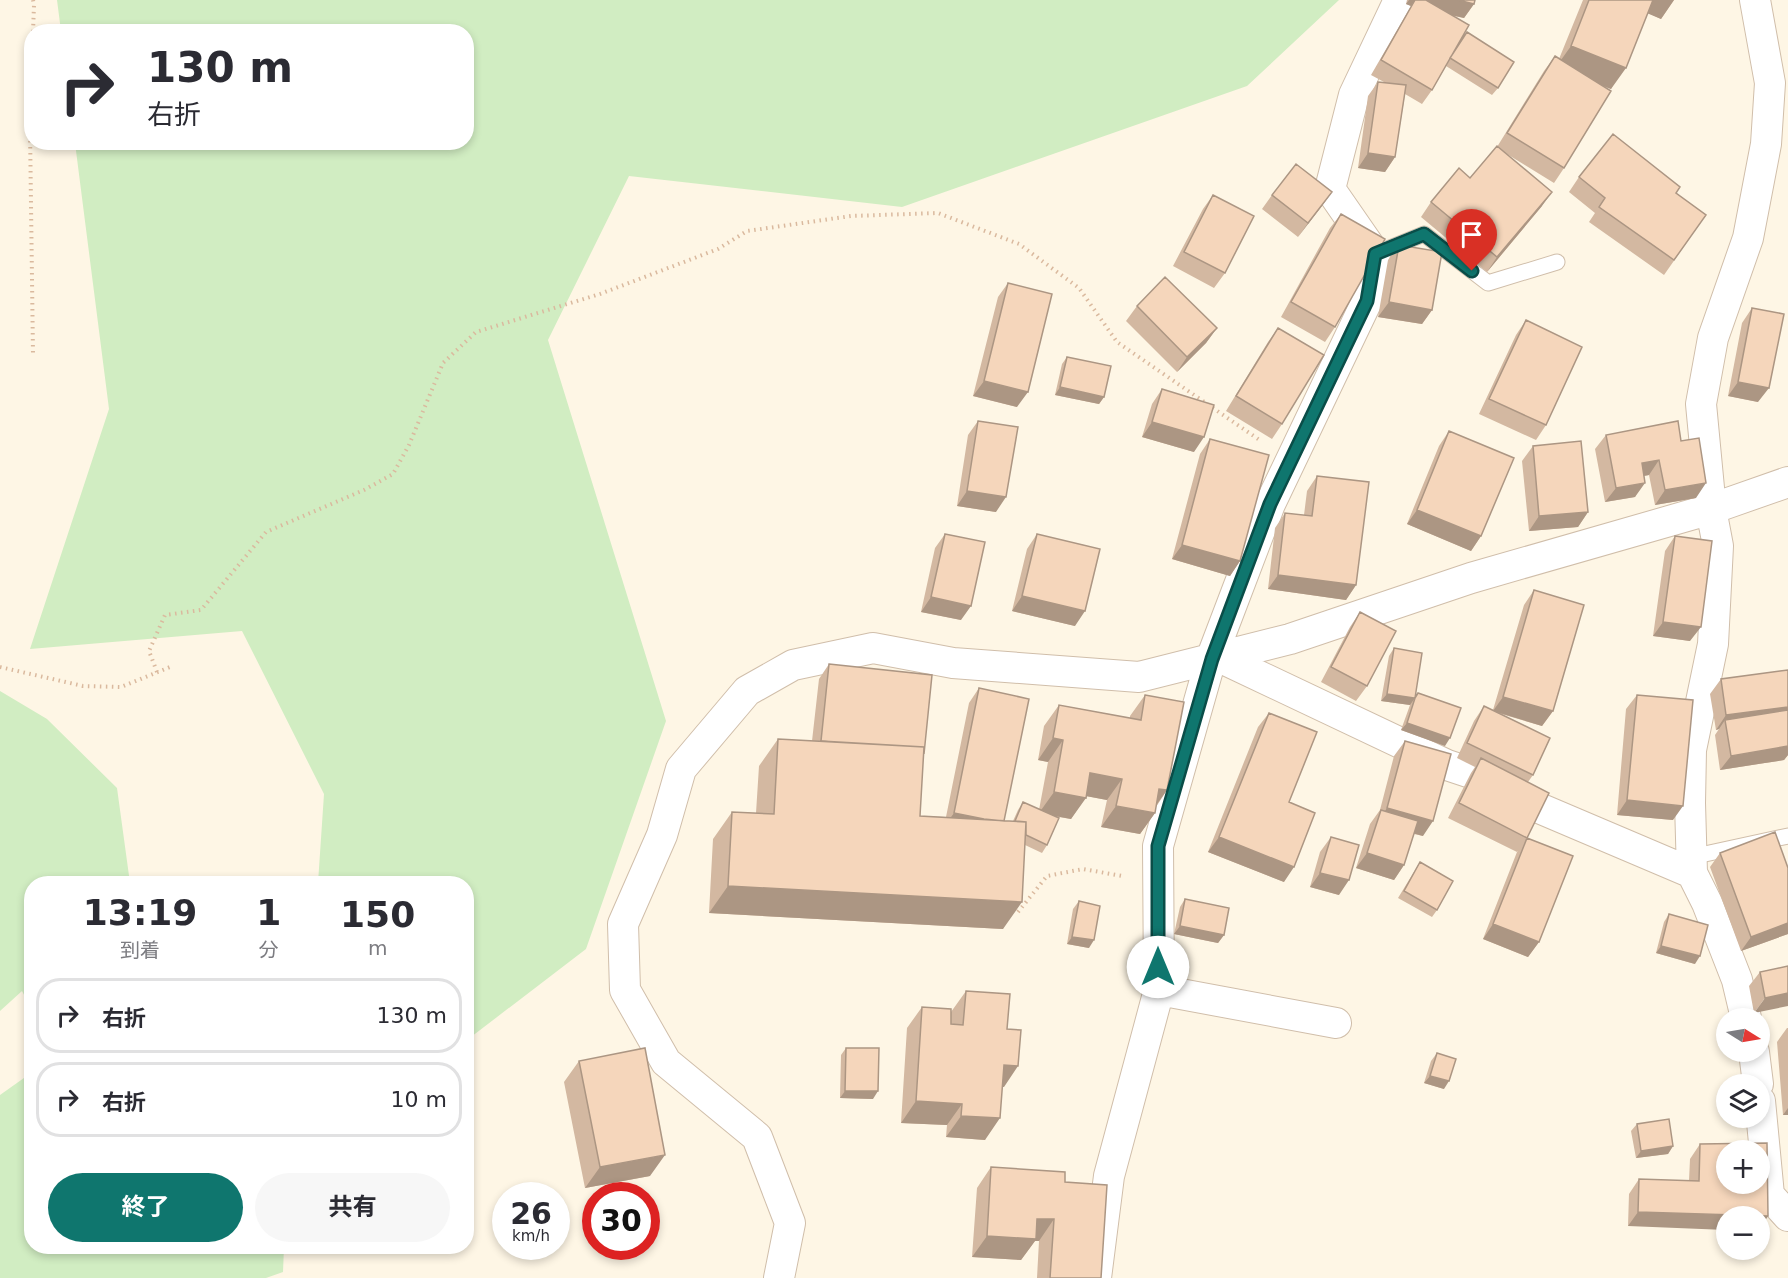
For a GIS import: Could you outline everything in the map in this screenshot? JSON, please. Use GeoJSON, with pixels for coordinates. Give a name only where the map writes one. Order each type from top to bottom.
{"type":"FeatureCollection","features":[{"type":"Feature","properties":{"kind":"street"},"geometry":{"type":"LineString","coordinates":[[1096,1278],[1109,1176],[1159,990],[1158,846],[1215,658],[1270,504],[1367,301],[1375,254],[1330,189],[1354,95],[1399,0]]}},
{"type":"Feature","properties":{"kind":"street"},"geometry":{"type":"LineString","coordinates":[[1744,1008],[1737,980],[1691,865],[1690,803],[1691,750],[1713,644],[1718,546],[1711,509],[1701,404],[1713,338],[1748,238],[1766,144],[1770,83],[1755,0]]}},
{"type":"Feature","properties":{"kind":"street"},"geometry":{"type":"LineString","coordinates":[[779,1278],[790,1223],[757,1137],[666,1062],[625,990],[623,924],[662,835],[681,769],[747,691],[793,665],[873,648],[952,663],[1139,677],[1290,639],[1471,578],[1711,509],[1788,482]]}},
{"type":"Feature","properties":{"kind":"street"},"geometry":{"type":"LineString","coordinates":[[1215,658],[1447,765],[1470,773],[1539,808],[1691,865]]}},
{"type":"Feature","properties":{"kind":"street"},"geometry":{"type":"LineString","coordinates":[[1159,990],[1336,1023]]}},
{"type":"Feature","properties":{"kind":"street"},"geometry":{"type":"LineString","coordinates":[[1763,1128],[1769,1195],[1788,1216]]}},
{"type":"Feature","properties":{"kind":"lane"},"geometry":{"type":"LineString","coordinates":[[1375,254],[1424,234],[1488,283],[1557,262]]}},
{"type":"Feature","properties":{"kind":"lane"},"geometry":{"type":"LineString","coordinates":[[1691,865],[1788,836]]}},
{"type":"Feature","properties":{"kind":"path"},"geometry":{"type":"LineString","coordinates":[[33,0],[33,24]]}},
{"type":"Feature","properties":{"kind":"path"},"geometry":{"type":"LineString","coordinates":[[30,150],[33,354]]}},
{"type":"Feature","properties":{"kind":"path"},"geometry":{"type":"LineString","coordinates":[[157,672],[149,651],[165,615],[201,610],[266,532],[364,490],[393,474],[409,445],[443,363],[476,332],[600,294],[718,249],[747,231],[851,216],[938,213],[1018,244],[1079,288],[1117,342],[1290,462]]}},
{"type":"Feature","properties":{"kind":"path"},"geometry":{"type":"LineString","coordinates":[[0,666],[83,686],[121,687],[170,667]]}},
{"type":"Feature","properties":{"kind":"path"},"geometry":{"type":"LineString","coordinates":[[1018,912],[1047,876],[1083,869],[1137,878],[1158,872]]}},
{"type":"Feature","properties":{"kind":"green space"},"geometry":{"type":"Polygon","coordinates":[[[57,0],[1339,0],[1247,86],[902,207],[629,176],[548,340],[666,721],[586,949],[474,1035],[474,876],[318,876],[324,794],[242,631],[30,649],[109,409],[76,150],[474,150],[474,24],[60,24],[57,0]]]}},
{"type":"Feature","properties":{"kind":"green space"},"geometry":{"type":"Polygon","coordinates":[[[0,691],[47,719],[117,788],[129,876],[24,876],[24,995],[22,991],[0,1011],[0,691]]]}},
{"type":"Feature","properties":{"kind":"green space"},"geometry":{"type":"Polygon","coordinates":[[[24,1078],[24,1254],[284,1254],[283,1272],[266,1278],[0,1278],[0,1095],[24,1078]]]}},
{"type":"Feature","properties":{"kind":"building"},"geometry":{"type":"Polygon","coordinates":[[[1415,0],[1426,0],[1469,25],[1432,90],[1381,60],[1415,0]]]}},
{"type":"Feature","properties":{"kind":"building"},"geometry":{"type":"Polygon","coordinates":[[[1458,0],[1475,0],[1474,4],[1458,0]]]}},
{"type":"Feature","properties":{"kind":"building"},"geometry":{"type":"Polygon","coordinates":[[[1589,0],[1653,0],[1626,68],[1571,46],[1589,0]]]}},
{"type":"Feature","properties":{"kind":"building"},"geometry":{"type":"Polygon","coordinates":[[[1467,32],[1514,62],[1498,88],[1450,58],[1467,32]]]}},
{"type":"Feature","properties":{"kind":"building"},"geometry":{"type":"Polygon","coordinates":[[[1555,56],[1611,91],[1564,168],[1507,133],[1555,56]]]}},
{"type":"Feature","properties":{"kind":"building"},"geometry":{"type":"Polygon","coordinates":[[[1378,82],[1406,85],[1395,157],[1368,153],[1378,82]]]}},
{"type":"Feature","properties":{"kind":"building"},"geometry":{"type":"Polygon","coordinates":[[[1613,134],[1680,187],[1676,193],[1706,215],[1674,260],[1599,207],[1605,198],[1579,177],[1613,134]]]}},
{"type":"Feature","properties":{"kind":"building"},"geometry":{"type":"Polygon","coordinates":[[[1497,146],[1552,192],[1497,257],[1431,202],[1459,168],[1470,178],[1497,146]]]}},
{"type":"Feature","properties":{"kind":"building"},"geometry":{"type":"Polygon","coordinates":[[[1296,164],[1332,192],[1308,223],[1272,195],[1296,164]]]}},
{"type":"Feature","properties":{"kind":"building"},"geometry":{"type":"Polygon","coordinates":[[[1213,195],[1254,216],[1225,273],[1184,252],[1213,195]]]}},
{"type":"Feature","properties":{"kind":"building"},"geometry":{"type":"Polygon","coordinates":[[[1341,214],[1385,239],[1335,327],[1291,302],[1341,214]]]}},
{"type":"Feature","properties":{"kind":"building"},"geometry":{"type":"Polygon","coordinates":[[[1399,245],[1442,252],[1432,310],[1389,302],[1399,245]]]}},
{"type":"Feature","properties":{"kind":"building"},"geometry":{"type":"Polygon","coordinates":[[[1165,277],[1217,328],[1187,357],[1137,306],[1165,277]]]}},
{"type":"Feature","properties":{"kind":"building"},"geometry":{"type":"Polygon","coordinates":[[[1008,283],[1052,294],[1028,392],[984,381],[1008,283]]]}},
{"type":"Feature","properties":{"kind":"building"},"geometry":{"type":"Polygon","coordinates":[[[1752,308],[1784,314],[1769,388],[1738,382],[1752,308]]]}},
{"type":"Feature","properties":{"kind":"building"},"geometry":{"type":"Polygon","coordinates":[[[1526,320],[1582,347],[1546,425],[1489,399],[1526,320]]]}},
{"type":"Feature","properties":{"kind":"building"},"geometry":{"type":"Polygon","coordinates":[[[1278,328],[1324,355],[1282,424],[1236,396],[1278,328]]]}},
{"type":"Feature","properties":{"kind":"building"},"geometry":{"type":"Polygon","coordinates":[[[1067,357],[1111,366],[1104,397],[1060,387],[1067,357]]]}},
{"type":"Feature","properties":{"kind":"building"},"geometry":{"type":"Polygon","coordinates":[[[1162,389],[1214,405],[1204,437],[1152,422],[1162,389]]]}},
{"type":"Feature","properties":{"kind":"building"},"geometry":{"type":"Polygon","coordinates":[[[978,421],[1018,427],[1006,497],[967,491],[978,421]]]}},
{"type":"Feature","properties":{"kind":"building"},"geometry":{"type":"Polygon","coordinates":[[[1678,421],[1681,441],[1699,438],[1706,483],[1665,490],[1659,460],[1642,463],[1645,483],[1616,488],[1606,435],[1678,421]]]}},
{"type":"Feature","properties":{"kind":"building"},"geometry":{"type":"Polygon","coordinates":[[[1449,431],[1514,458],[1481,536],[1417,510],[1449,431]]]}},
{"type":"Feature","properties":{"kind":"building"},"geometry":{"type":"Polygon","coordinates":[[[1210,439],[1269,455],[1240,561],[1182,545],[1210,439]]]}},
{"type":"Feature","properties":{"kind":"building"},"geometry":{"type":"Polygon","coordinates":[[[1581,441],[1588,512],[1539,516],[1533,446],[1581,441]]]}},
{"type":"Feature","properties":{"kind":"building"},"geometry":{"type":"Polygon","coordinates":[[[1317,476],[1369,482],[1356,585],[1278,575],[1285,513],[1312,516],[1317,476]]]}},
{"type":"Feature","properties":{"kind":"building"},"geometry":{"type":"Polygon","coordinates":[[[945,534],[985,542],[971,606],[931,597],[945,534]]]}},
{"type":"Feature","properties":{"kind":"building"},"geometry":{"type":"Polygon","coordinates":[[[1037,534],[1100,549],[1085,611],[1022,596],[1037,534]]]}},
{"type":"Feature","properties":{"kind":"building"},"geometry":{"type":"Polygon","coordinates":[[[1675,536],[1712,541],[1701,627],[1663,622],[1675,536]]]}},
{"type":"Feature","properties":{"kind":"building"},"geometry":{"type":"Polygon","coordinates":[[[1534,590],[1584,605],[1553,711],[1503,697],[1534,590]]]}},
{"type":"Feature","properties":{"kind":"building"},"geometry":{"type":"Polygon","coordinates":[[[1360,612],[1396,631],[1367,686],[1331,667],[1360,612]]]}},
{"type":"Feature","properties":{"kind":"building"},"geometry":{"type":"Polygon","coordinates":[[[1394,648],[1422,653],[1415,698],[1387,694],[1394,648]]]}},
{"type":"Feature","properties":{"kind":"building"},"geometry":{"type":"Polygon","coordinates":[[[829,664],[932,675],[924,754],[924,747],[821,741],[829,664]]]}},
{"type":"Feature","properties":{"kind":"building"},"geometry":{"type":"Polygon","coordinates":[[[1788,670],[1788,707],[1726,715],[1721,679],[1788,670]]]}},
{"type":"Feature","properties":{"kind":"building"},"geometry":{"type":"Polygon","coordinates":[[[979,688],[1029,699],[1004,821],[954,813],[979,688]]]}},
{"type":"Feature","properties":{"kind":"building"},"geometry":{"type":"Polygon","coordinates":[[[1418,693],[1461,708],[1450,738],[1407,723],[1418,693]]]}},
{"type":"Feature","properties":{"kind":"building"},"geometry":{"type":"Polygon","coordinates":[[[1145,695],[1184,702],[1167,790],[1159,789],[1155,813],[1116,806],[1122,779],[1090,773],[1086,798],[1054,792],[1063,740],[1053,738],[1059,705],[1141,720],[1145,695]]]}},
{"type":"Feature","properties":{"kind":"building"},"geometry":{"type":"Polygon","coordinates":[[[1637,695],[1693,700],[1683,806],[1627,800],[1637,695]]]}},
{"type":"Feature","properties":{"kind":"building"},"geometry":{"type":"Polygon","coordinates":[[[1484,706],[1550,738],[1533,775],[1467,743],[1484,706]]]}},
{"type":"Feature","properties":{"kind":"building"},"geometry":{"type":"Polygon","coordinates":[[[1788,710],[1788,746],[1731,756],[1725,720],[1788,710]]]}},
{"type":"Feature","properties":{"kind":"building"},"geometry":{"type":"Polygon","coordinates":[[[1269,713],[1317,732],[1289,802],[1315,813],[1294,867],[1219,837],[1269,713]]]}},
{"type":"Feature","properties":{"kind":"building"},"geometry":{"type":"Polygon","coordinates":[[[778,739],[924,747],[920,816],[1026,822],[1022,902],[728,886],[732,812],[774,814],[778,739]]]}},
{"type":"Feature","properties":{"kind":"building"},"geometry":{"type":"Polygon","coordinates":[[[1405,741],[1451,754],[1433,821],[1387,808],[1405,741]]]}},
{"type":"Feature","properties":{"kind":"building"},"geometry":{"type":"Polygon","coordinates":[[[1481,758],[1549,793],[1527,838],[1459,803],[1481,758]]]}},
{"type":"Feature","properties":{"kind":"building"},"geometry":{"type":"Polygon","coordinates":[[[1023,802],[1059,818],[1047,845],[1026,835],[1026,822],[1015,821],[1023,802]]]}},
{"type":"Feature","properties":{"kind":"building"},"geometry":{"type":"Polygon","coordinates":[[[1381,810],[1418,821],[1404,865],[1367,853],[1381,810]]]}},
{"type":"Feature","properties":{"kind":"building"},"geometry":{"type":"Polygon","coordinates":[[[1775,832],[1788,868],[1788,923],[1751,937],[1720,853],[1775,832]]]}},
{"type":"Feature","properties":{"kind":"building"},"geometry":{"type":"Polygon","coordinates":[[[1331,837],[1359,845],[1349,880],[1320,873],[1331,837]]]}},
{"type":"Feature","properties":{"kind":"building"},"geometry":{"type":"Polygon","coordinates":[[[1527,838],[1573,856],[1539,942],[1493,924],[1527,838]]]}},
{"type":"Feature","properties":{"kind":"building"},"geometry":{"type":"Polygon","coordinates":[[[1420,862],[1453,881],[1437,910],[1404,891],[1420,862]]]}},
{"type":"Feature","properties":{"kind":"building"},"geometry":{"type":"Polygon","coordinates":[[[1185,899],[1229,908],[1224,935],[1180,926],[1185,899]]]}},
{"type":"Feature","properties":{"kind":"building"},"geometry":{"type":"Polygon","coordinates":[[[1079,901],[1100,906],[1094,940],[1072,937],[1079,901]]]}},
{"type":"Feature","properties":{"kind":"building"},"geometry":{"type":"Polygon","coordinates":[[[1669,914],[1708,925],[1700,956],[1661,946],[1669,914]]]}},
{"type":"Feature","properties":{"kind":"building"},"geometry":{"type":"Polygon","coordinates":[[[1788,966],[1788,993],[1765,998],[1760,972],[1788,966]]]}},
{"type":"Feature","properties":{"kind":"building"},"geometry":{"type":"Polygon","coordinates":[[[966,991],[1010,994],[1007,1029],[1021,1030],[1018,1066],[1004,1065],[1000,1118],[961,1116],[962,1104],[916,1101],[922,1007],[951,1009],[951,1024],[963,1025],[966,991]]]}},
{"type":"Feature","properties":{"kind":"building"},"geometry":{"type":"Polygon","coordinates":[[[645,1048],[665,1155],[600,1167],[579,1061],[645,1048]]]}},
{"type":"Feature","properties":{"kind":"building"},"geometry":{"type":"Polygon","coordinates":[[[846,1048],[879,1048],[878,1091],[845,1091],[846,1048]]]}},
{"type":"Feature","properties":{"kind":"building"},"geometry":{"type":"Polygon","coordinates":[[[1437,1053],[1456,1059],[1449,1081],[1430,1076],[1437,1053]]]}},
{"type":"Feature","properties":{"kind":"building"},"geometry":{"type":"Polygon","coordinates":[[[1669,1119],[1673,1146],[1641,1151],[1637,1124],[1669,1119]]]}},
{"type":"Feature","properties":{"kind":"building"},"geometry":{"type":"Polygon","coordinates":[[[1700,1144],[1716,1144],[1716,1194],[1768,1194],[1768,1206],[1716,1206],[1716,1214],[1638,1212],[1639,1179],[1699,1181],[1700,1144]]]}},
{"type":"Feature","properties":{"kind":"building"},"geometry":{"type":"Polygon","coordinates":[[[991,1167],[1065,1172],[1065,1182],[1107,1185],[1101,1278],[1050,1278],[1054,1219],[1037,1219],[1036,1239],[987,1236],[991,1167]]]}},
{"type":"Feature","properties":{"kind":"route"},"geometry":{"type":"LineString","coordinates":[[1158,967],[1158,846],[1212,659],[1270,504],[1367,301],[1375,254],[1424,234],[1472,271]]}}]}
